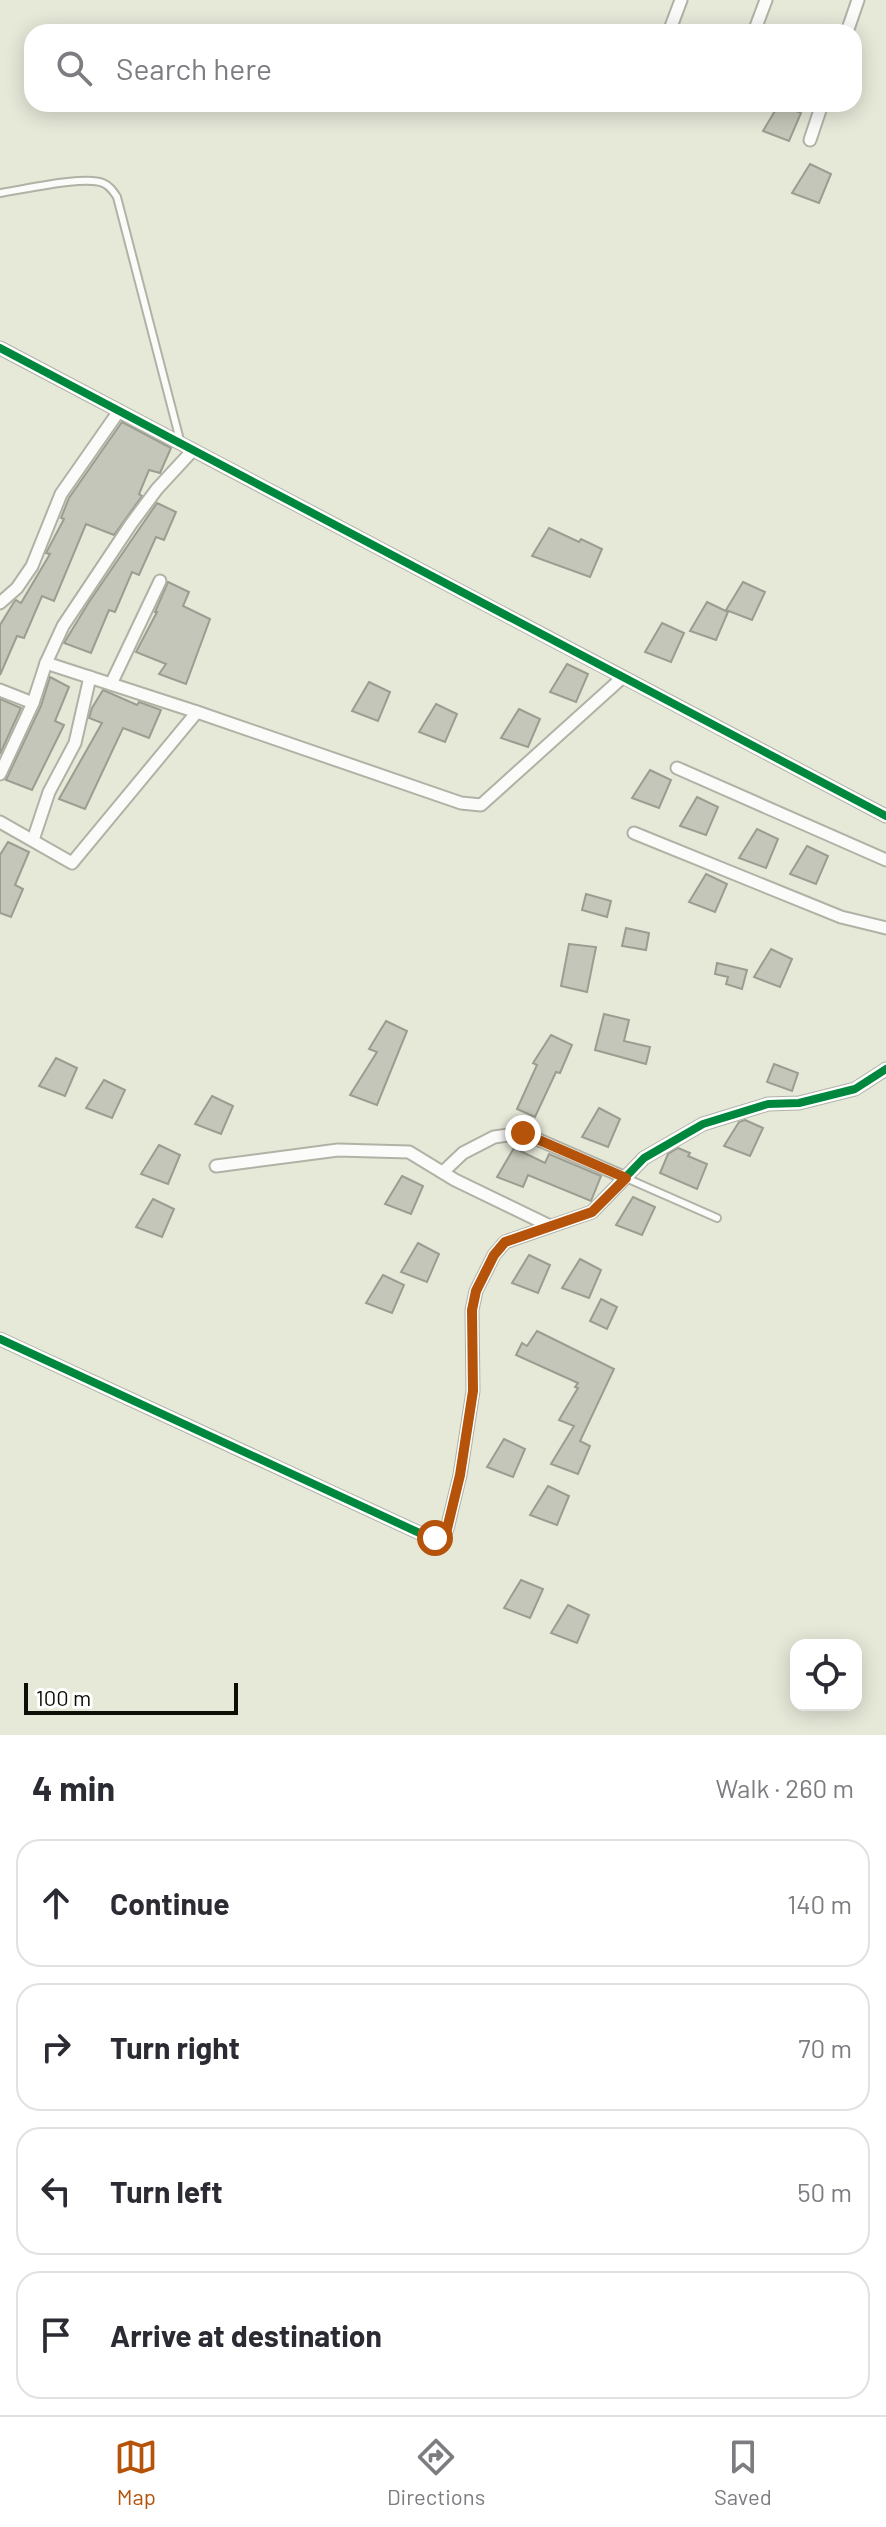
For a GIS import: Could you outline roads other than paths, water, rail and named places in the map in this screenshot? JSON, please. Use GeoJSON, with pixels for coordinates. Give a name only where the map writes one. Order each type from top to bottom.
{"type":"FeatureCollection","features":[{"type":"Feature","properties":{"kind":"street"},"geometry":{"type":"LineString","coordinates":[[672,24],[681,0]]}},
{"type":"Feature","properties":{"kind":"street"},"geometry":{"type":"LineString","coordinates":[[757,24],[766,0]]}},
{"type":"Feature","properties":{"kind":"street"},"geometry":{"type":"LineString","coordinates":[[850,24],[858,0]]}},
{"type":"Feature","properties":{"kind":"street"},"geometry":{"type":"LineString","coordinates":[[810,140],[819,112]]}},
{"type":"Feature","properties":{"kind":"street"},"geometry":{"type":"LineString","coordinates":[[0,348],[886,816]]}},
{"type":"Feature","properties":{"kind":"street"},"geometry":{"type":"LineString","coordinates":[[0,603],[17,588],[32,566],[61,494],[119,411]]}},
{"type":"Feature","properties":{"kind":"street"},"geometry":{"type":"LineString","coordinates":[[0,774],[33,703],[46,663],[63,626],[131,524],[157,489],[193,450]]}},
{"type":"Feature","properties":{"kind":"street"},"geometry":{"type":"LineString","coordinates":[[111,684],[160,581]]}},
{"type":"Feature","properties":{"kind":"street"},"geometry":{"type":"LineString","coordinates":[[46,663],[461,803],[481,805],[623,677]]}},
{"type":"Feature","properties":{"kind":"street"},"geometry":{"type":"LineString","coordinates":[[33,840],[49,792],[75,743],[90,677]]}},
{"type":"Feature","properties":{"kind":"street"},"geometry":{"type":"LineString","coordinates":[[0,690],[33,703]]}},
{"type":"Feature","properties":{"kind":"street"},"geometry":{"type":"LineString","coordinates":[[0,822],[72,863],[197,712]]}},
{"type":"Feature","properties":{"kind":"street"},"geometry":{"type":"LineString","coordinates":[[677,768],[886,860]]}},
{"type":"Feature","properties":{"kind":"street"},"geometry":{"type":"LineString","coordinates":[[634,833],[841,917],[886,928]]}},
{"type":"Feature","properties":{"kind":"street"},"geometry":{"type":"LineString","coordinates":[[0,1339],[435,1538],[447,1529],[460,1475],[473,1391],[472,1310],[476,1291],[494,1255],[505,1242],[592,1212],[644,1158],[703,1124],[768,1104],[799,1103],[855,1089],[886,1069]]}},
{"type":"Feature","properties":{"kind":"street"},"geometry":{"type":"LineString","coordinates":[[443,1172],[463,1153],[494,1137],[523,1133],[626,1178]]}},
{"type":"Feature","properties":{"kind":"street"},"geometry":{"type":"LineString","coordinates":[[216,1166],[338,1150],[409,1152],[469,1188],[550,1226]]}},
{"type":"Feature","properties":{"kind":"lane"},"geometry":{"type":"LineString","coordinates":[[0,193],[81,181],[101,181],[110,187],[117,197],[181,444]]}},
{"type":"Feature","properties":{"kind":"lane"},"geometry":{"type":"LineString","coordinates":[[626,1178],[717,1218]]}}]}
